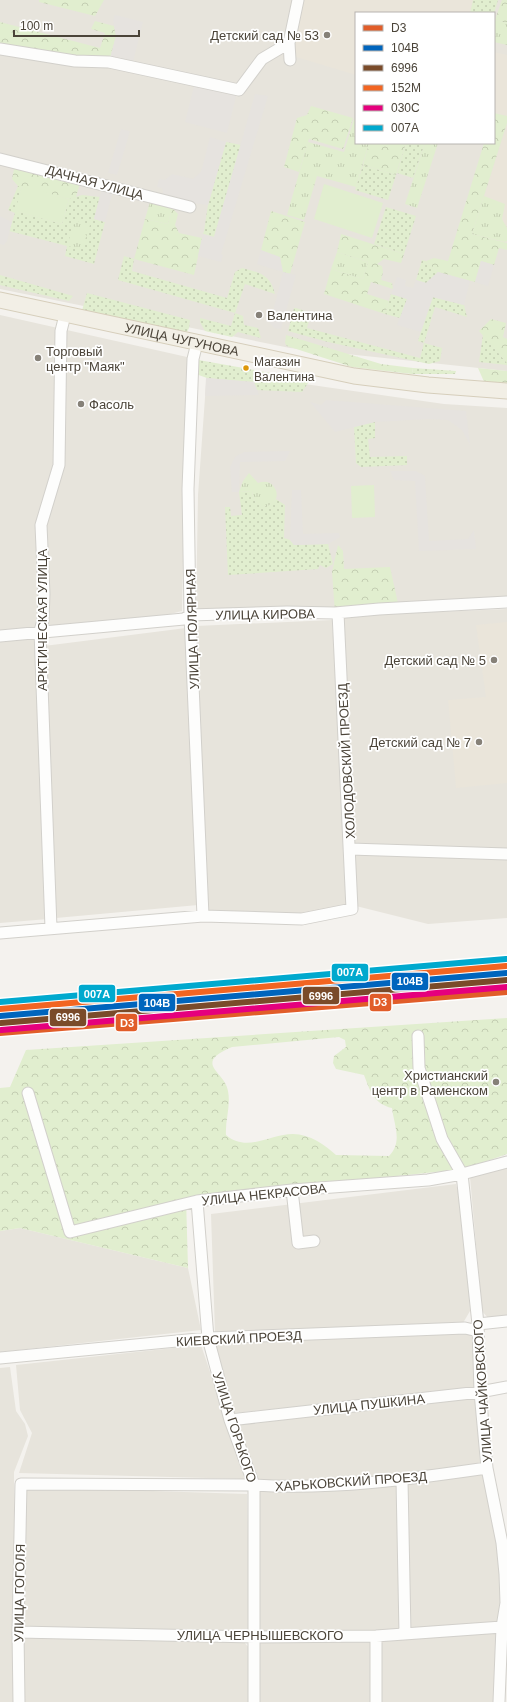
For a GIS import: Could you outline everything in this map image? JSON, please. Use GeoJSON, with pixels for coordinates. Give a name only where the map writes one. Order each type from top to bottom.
{"type":"FeatureCollection","features":[{"type":"Feature","properties":{"kind":"main road","name":"УЛИЦА ЧУГУНОВА"},"geometry":{"type":"LineString","coordinates":[[0,300],[354,376],[428,385],[507,391]]}},
{"type":"Feature","properties":{"kind":"street"},"geometry":{"type":"LineString","coordinates":[[290,60],[289,43],[298,0]]}},
{"type":"Feature","properties":{"kind":"street"},"geometry":{"type":"LineString","coordinates":[[0,49],[75,61],[109,62],[239,90],[262,59],[289,43]]}},
{"type":"Feature","properties":{"kind":"street","name":"ДАЧНАЯ УЛИЦА"},"geometry":{"type":"LineString","coordinates":[[0,159],[190,207]]}},
{"type":"Feature","properties":{"kind":"street","name":"АРКТИЧЕСКАЯ УЛИЦА"},"geometry":{"type":"LineString","coordinates":[[51,928],[40,631],[43,620],[44,594],[41,525],[59,465],[61,330],[65,315]]}},
{"type":"Feature","properties":{"kind":"street","name":"УЛИЦА ПОЛЯРНАЯ"},"geometry":{"type":"LineString","coordinates":[[196,343],[193,359],[188,489],[190,615],[203,916]]}},
{"type":"Feature","properties":{"kind":"street","name":"УЛИЦА КИРОВА"},"geometry":{"type":"LineString","coordinates":[[0,636],[40,631],[184,619],[190,615],[338,613],[379,608],[507,602]]}},
{"type":"Feature","properties":{"kind":"street","name":"ХОЛОДОВСКИЙ ПРОЕЗД"},"geometry":{"type":"LineString","coordinates":[[203,916],[302,919],[352,909],[338,613]]}},
{"type":"Feature","properties":{"kind":"street"},"geometry":{"type":"LineString","coordinates":[[350,849],[507,854]]}},
{"type":"Feature","properties":{"kind":"street"},"geometry":{"type":"LineString","coordinates":[[0,933],[203,916]]}},
{"type":"Feature","properties":{"kind":"street"},"geometry":{"type":"LineString","coordinates":[[418,1036],[419,1068],[442,1139],[462,1174],[507,1162]]}},
{"type":"Feature","properties":{"kind":"street","name":"УЛИЦА НЕКРАСОВА"},"geometry":{"type":"LineString","coordinates":[[28,1093],[70,1232],[197,1200],[292,1190],[428,1180],[462,1174]]}},
{"type":"Feature","properties":{"kind":"street","name":"УЛИЦА ЧАЙКОВСКОГО"},"geometry":{"type":"LineString","coordinates":[[462,1174],[478,1328],[480,1392],[487,1468],[502,1542],[505,1574],[506,1603],[502,1627],[499,1702]]}},
{"type":"Feature","properties":{"kind":"street"},"geometry":{"type":"LineString","coordinates":[[292,1190],[298,1243],[314,1241]]}},
{"type":"Feature","properties":{"kind":"street","name":"УЛИЦА ГОРЬКОГО"},"geometry":{"type":"LineString","coordinates":[[197,1200],[208,1338],[230,1420],[254,1485],[254,1702]]}},
{"type":"Feature","properties":{"kind":"street","name":"КИЕВСКИЙ ПРОЕЗД"},"geometry":{"type":"LineString","coordinates":[[0,1358],[208,1338],[478,1328],[507,1321]]}},
{"type":"Feature","properties":{"kind":"street","name":"УЛИЦА ПУШКИНА"},"geometry":{"type":"LineString","coordinates":[[230,1420],[480,1392],[507,1387]]}},
{"type":"Feature","properties":{"kind":"street","name":"ХАРЬКОВСКИЙ ПРОЕЗД"},"geometry":{"type":"LineString","coordinates":[[21,1484],[254,1485],[283,1487],[402,1480],[487,1468]]}},
{"type":"Feature","properties":{"kind":"street"},"geometry":{"type":"LineString","coordinates":[[402,1480],[405,1634]]}},
{"type":"Feature","properties":{"kind":"street","name":"УЛИЦА ГОГОЛЯ"},"geometry":{"type":"LineString","coordinates":[[19,1702],[18,1632],[21,1484]]}},
{"type":"Feature","properties":{"kind":"street","name":"УЛИЦА ЧЕРНЫШЕВСКОГО"},"geometry":{"type":"LineString","coordinates":[[18,1632],[255,1637],[376,1636],[502,1627]]}},
{"type":"Feature","properties":{"kind":"street"},"geometry":{"type":"LineString","coordinates":[[376,1636],[376,1702]]}},
{"type":"Feature","properties":{"kind":"shaded area"},"geometry":{"type":"Polygon","coordinates":[[[0,0],[507,0],[507,371],[290,348],[0,289],[0,0]]]}},
{"type":"Feature","properties":{"kind":"shaded area","name":"Детский сад № 53"},"geometry":{"type":"Polygon","coordinates":[[[304,0],[473,0],[470,12],[355,12],[355,75],[293,56],[304,0]]]}},
{"type":"Feature","properties":{"kind":"shaded area"},"geometry":{"type":"Polygon","coordinates":[[[115,15],[143,22],[132,66],[109,62],[116,36],[113,20],[115,15]]]}},
{"type":"Feature","properties":{"kind":"shaded area"},"geometry":{"type":"Polygon","coordinates":[[[495,52],[507,55],[507,116],[495,113],[495,52]]]}},
{"type":"Feature","properties":{"kind":"shaded area"},"geometry":{"type":"Polygon","coordinates":[[[194,86],[236,96],[227,133],[185,122],[194,86]]]}},
{"type":"Feature","properties":{"kind":"shaded area"},"geometry":{"type":"Polygon","coordinates":[[[255,94],[268,96],[221,254],[223,255],[221,262],[198,256],[203,234],[214,237],[255,94]]]}},
{"type":"Feature","properties":{"kind":"shaded area"},"geometry":{"type":"Polygon","coordinates":[[[507,123],[507,243],[472,234],[507,123]]]}},
{"type":"Feature","properties":{"kind":"shaded area"},"geometry":{"type":"Polygon","coordinates":[[[121,129],[130,131],[117,175],[108,173],[121,129]]]}},
{"type":"Feature","properties":{"kind":"shaded area"},"geometry":{"type":"Polygon","coordinates":[[[210,137],[226,142],[208,205],[160,199],[163,192],[162,188],[157,187],[159,179],[165,180],[172,174],[193,179],[201,172],[210,137]]]}},
{"type":"Feature","properties":{"kind":"shaded area"},"geometry":{"type":"Polygon","coordinates":[[[103,184],[114,187],[105,222],[94,219],[103,184]]]}},
{"type":"Feature","properties":{"kind":"shaded area"},"geometry":{"type":"Polygon","coordinates":[[[0,216],[12,222],[7,241],[4,245],[0,244],[0,216]]]}},
{"type":"Feature","properties":{"kind":"shaded area"},"geometry":{"type":"Polygon","coordinates":[[[261,250],[280,257],[283,272],[257,264],[261,250]]]}},
{"type":"Feature","properties":{"kind":"shaded area"},"geometry":{"type":"Polygon","coordinates":[[[481,261],[494,265],[488,286],[475,282],[481,261]]]}},
{"type":"Feature","properties":{"kind":"shaded area"},"geometry":{"type":"Polygon","coordinates":[[[283,272],[296,275],[281,329],[274,328],[270,323],[283,272]]]}},
{"type":"Feature","properties":{"kind":"shaded area"},"geometry":{"type":"Polygon","coordinates":[[[438,272],[470,281],[464,305],[433,297],[421,332],[397,325],[407,299],[391,294],[397,277],[406,280],[405,286],[413,288],[416,280],[426,283],[438,272]]]}},
{"type":"Feature","properties":{"kind":"shaded area"},"geometry":{"type":"Polygon","coordinates":[[[0,315],[187,357],[182,611],[111,629],[0,637],[0,315]]]}},
{"type":"Feature","properties":{"kind":"shaded area"},"geometry":{"type":"Polygon","coordinates":[[[207,370],[444,404],[507,408],[507,605],[196,611],[198,495],[207,370]]]}},
{"type":"Feature","properties":{"kind":"shaded area"},"geometry":{"type":"Polygon","coordinates":[[[206,378],[254,382],[259,395],[205,396],[206,378]]]}},
{"type":"Feature","properties":{"kind":"shaded area"},"geometry":{"type":"Polygon","coordinates":[[[326,400],[466,411],[470,445],[462,430],[448,420],[428,419],[375,422],[335,432],[310,402],[321,405],[326,400]]]}},
{"type":"Feature","properties":{"kind":"shaded area"},"geometry":{"type":"Polygon","coordinates":[[[290,451],[285,461],[240,462],[239,492],[232,492],[230,467],[235,457],[244,452],[290,451]]]}},
{"type":"Feature","properties":{"kind":"shaded area"},"geometry":{"type":"Polygon","coordinates":[[[390,471],[416,471],[425,476],[429,541],[468,539],[474,530],[476,549],[419,551],[415,481],[394,480],[390,471]]]}},
{"type":"Feature","properties":{"kind":"shaded area"},"geometry":{"type":"Polygon","coordinates":[[[292,490],[301,490],[303,534],[339,533],[340,537],[328,544],[294,545],[290,540],[292,490]]]}},
{"type":"Feature","properties":{"kind":"shaded area"},"geometry":{"type":"Polygon","coordinates":[[[507,609],[507,849],[353,845],[341,616],[507,609]]]}},
{"type":"Feature","properties":{"kind":"shaded area"},"geometry":{"type":"Polygon","coordinates":[[[332,620],[350,915],[206,910],[196,626],[332,620]]]}},
{"type":"Feature","properties":{"kind":"shaded area","name":"Детский сад № 7"},"geometry":{"type":"Polygon","coordinates":[[[507,622],[507,783],[456,788],[448,700],[486,697],[476,625],[507,622]]]}},
{"type":"Feature","properties":{"kind":"shaded area"},"geometry":{"type":"Polygon","coordinates":[[[186,628],[198,905],[56,918],[44,646],[186,628]]]}},
{"type":"Feature","properties":{"kind":"shaded area"},"geometry":{"type":"Polygon","coordinates":[[[35,637],[48,919],[0,923],[0,641],[35,637]]]}},
{"type":"Feature","properties":{"kind":"shaded area"},"geometry":{"type":"Polygon","coordinates":[[[353,852],[507,858],[507,918],[428,924],[356,906],[353,852]]]}},
{"type":"Feature","properties":{"kind":"shaded area"},"geometry":{"type":"Polygon","coordinates":[[[507,1167],[507,1315],[488,1318],[482,1311],[470,1177],[507,1167]]]}},
{"type":"Feature","properties":{"kind":"shaded area"},"geometry":{"type":"Polygon","coordinates":[[[456,1184],[465,1218],[470,1311],[463,1323],[215,1332],[211,1214],[456,1184]]]}},
{"type":"Feature","properties":{"kind":"shaded area"},"geometry":{"type":"Polygon","coordinates":[[[20,1228],[188,1268],[201,1330],[0,1352],[0,1231],[20,1228]]]}},
{"type":"Feature","properties":{"kind":"shaded area"},"geometry":{"type":"Polygon","coordinates":[[[466,1330],[473,1337],[475,1389],[234,1413],[216,1344],[466,1330]]]}},
{"type":"Feature","properties":{"kind":"shaded area"},"geometry":{"type":"Polygon","coordinates":[[[201,1345],[246,1479],[19,1473],[32,1433],[20,1410],[16,1365],[201,1345]]]}},
{"type":"Feature","properties":{"kind":"shaded area"},"geometry":{"type":"Polygon","coordinates":[[[10,1367],[16,1411],[25,1424],[28,1436],[14,1472],[14,1702],[0,1702],[0,1368],[10,1367]]]}},
{"type":"Feature","properties":{"kind":"shaded area"},"geometry":{"type":"Polygon","coordinates":[[[475,1395],[480,1463],[401,1477],[257,1482],[237,1423],[475,1395]]]}},
{"type":"Feature","properties":{"kind":"shaded area"},"geometry":{"type":"Polygon","coordinates":[[[485,1472],[497,1542],[503,1600],[499,1623],[410,1628],[404,1482],[485,1472]]]}},
{"type":"Feature","properties":{"kind":"shaded area"},"geometry":{"type":"Polygon","coordinates":[[[399,1484],[402,1631],[258,1634],[257,1490],[399,1484]]]}},
{"type":"Feature","properties":{"kind":"shaded area"},"geometry":{"type":"Polygon","coordinates":[[[27,1487],[247,1494],[250,1627],[243,1634],[21,1628],[27,1487]]]}},
{"type":"Feature","properties":{"kind":"shaded area"},"geometry":{"type":"Polygon","coordinates":[[[496,1631],[494,1702],[379,1702],[379,1638],[496,1631]]]}},
{"type":"Feature","properties":{"kind":"shaded area"},"geometry":{"type":"Polygon","coordinates":[[[21,1634],[242,1640],[251,1650],[250,1702],[22,1702],[21,1634]]]}},
{"type":"Feature","properties":{"kind":"shaded area"},"geometry":{"type":"Polygon","coordinates":[[[371,1640],[372,1702],[257,1702],[258,1641],[371,1640]]]}},
{"type":"Feature","properties":{"kind":"green space"},"geometry":{"type":"Polygon","coordinates":[[[39,0],[104,0],[95,16],[39,2],[39,0]]]}},
{"type":"Feature","properties":{"kind":"green space"},"geometry":{"type":"Polygon","coordinates":[[[473,0],[498,0],[494,12],[470,12],[473,0]]]}},
{"type":"Feature","properties":{"kind":"green space"},"geometry":{"type":"Polygon","coordinates":[[[502,0],[507,0],[507,23],[495,20],[502,0]]]}},
{"type":"Feature","properties":{"kind":"green space"},"geometry":{"type":"Polygon","coordinates":[[[495,20],[507,23],[507,45],[495,42],[495,20]]]}},
{"type":"Feature","properties":{"kind":"green space"},"geometry":{"type":"Polygon","coordinates":[[[95,21],[114,26],[116,36],[109,62],[0,49],[0,22],[100,48],[105,33],[91,29],[95,21]]]}},
{"type":"Feature","properties":{"kind":"green space"},"geometry":{"type":"Polygon","coordinates":[[[311,106],[353,118],[343,149],[309,139],[299,172],[284,167],[297,118],[307,115],[311,106]]]}},
{"type":"Feature","properties":{"kind":"green space"},"geometry":{"type":"Polygon","coordinates":[[[495,113],[507,116],[507,123],[472,234],[507,243],[507,250],[499,248],[494,265],[481,261],[475,282],[438,272],[426,261],[434,258],[448,261],[484,144],[495,144],[495,113]]]}},
{"type":"Feature","properties":{"kind":"green space"},"geometry":{"type":"Polygon","coordinates":[[[354,119],[355,144],[369,144],[356,187],[317,176],[304,220],[287,215],[308,142],[344,152],[354,119]]]}},
{"type":"Feature","properties":{"kind":"green space"},"geometry":{"type":"Polygon","coordinates":[[[226,142],[241,145],[214,237],[203,234],[208,205],[226,142]]]}},
{"type":"Feature","properties":{"kind":"green space"},"geometry":{"type":"Polygon","coordinates":[[[369,144],[406,144],[396,175],[363,165],[369,144]]]}},
{"type":"Feature","properties":{"kind":"green space"},"geometry":{"type":"Polygon","coordinates":[[[406,144],[425,144],[413,178],[397,173],[406,144]]]}},
{"type":"Feature","properties":{"kind":"green space"},"geometry":{"type":"Polygon","coordinates":[[[425,144],[438,144],[417,208],[405,204],[425,144]]]}},
{"type":"Feature","properties":{"kind":"green space"},"geometry":{"type":"Polygon","coordinates":[[[15,164],[81,179],[76,197],[69,199],[18,186],[12,179],[15,164]]]}},
{"type":"Feature","properties":{"kind":"green space"},"geometry":{"type":"Polygon","coordinates":[[[363,165],[396,175],[388,200],[355,190],[363,165]]]}},
{"type":"Feature","properties":{"kind":"green space"},"geometry":{"type":"Polygon","coordinates":[[[324,184],[383,203],[372,238],[314,219],[324,184]]]}},
{"type":"Feature","properties":{"kind":"green space"},"geometry":{"type":"Polygon","coordinates":[[[18,186],[22,186],[16,211],[62,224],[69,199],[82,195],[100,197],[94,219],[105,222],[94,264],[65,256],[67,246],[9,231],[15,213],[8,210],[18,186]]]}},
{"type":"Feature","properties":{"kind":"green space"},"geometry":{"type":"Polygon","coordinates":[[[22,186],[69,199],[62,224],[15,211],[22,186]]]}},
{"type":"Feature","properties":{"kind":"green space"},"geometry":{"type":"Polygon","coordinates":[[[484,196],[505,204],[502,219],[507,228],[507,241],[505,242],[472,234],[484,196]]]}},
{"type":"Feature","properties":{"kind":"green space"},"geometry":{"type":"Polygon","coordinates":[[[150,202],[172,208],[168,224],[145,219],[150,202]]]}},
{"type":"Feature","properties":{"kind":"green space"},"geometry":{"type":"Polygon","coordinates":[[[386,207],[416,216],[404,254],[374,244],[386,207]]]}},
{"type":"Feature","properties":{"kind":"green space"},"geometry":{"type":"Polygon","coordinates":[[[172,208],[178,214],[175,225],[179,233],[202,238],[194,275],[134,259],[145,219],[168,224],[172,208]]]}},
{"type":"Feature","properties":{"kind":"green space"},"geometry":{"type":"Polygon","coordinates":[[[271,211],[305,222],[290,274],[283,272],[261,250],[271,211]]]}},
{"type":"Feature","properties":{"kind":"green space"},"geometry":{"type":"Polygon","coordinates":[[[75,220],[90,225],[82,249],[67,246],[75,220]]]}},
{"type":"Feature","properties":{"kind":"green space"},"geometry":{"type":"Polygon","coordinates":[[[341,234],[404,254],[401,263],[384,259],[377,264],[382,266],[383,272],[381,280],[392,283],[393,289],[371,282],[367,294],[389,301],[385,314],[324,294],[331,269],[363,279],[368,262],[337,252],[341,234]]]}},
{"type":"Feature","properties":{"kind":"green space"},"geometry":{"type":"Polygon","coordinates":[[[337,252],[368,262],[363,279],[331,269],[337,252]]]}},
{"type":"Feature","properties":{"kind":"green space"},"geometry":{"type":"Polygon","coordinates":[[[124,256],[134,259],[132,271],[227,298],[235,272],[242,268],[259,273],[267,278],[273,287],[275,294],[245,284],[235,313],[118,280],[124,256]]]}},
{"type":"Feature","properties":{"kind":"green space"},"geometry":{"type":"Polygon","coordinates":[[[422,260],[426,261],[438,272],[426,283],[416,280],[422,260]]]}},
{"type":"Feature","properties":{"kind":"green space"},"geometry":{"type":"Polygon","coordinates":[[[0,275],[73,296],[69,301],[0,285],[0,275]]]}},
{"type":"Feature","properties":{"kind":"green space"},"geometry":{"type":"Polygon","coordinates":[[[87,293],[190,320],[189,328],[186,334],[81,314],[87,293]]]}},
{"type":"Feature","properties":{"kind":"green space"},"geometry":{"type":"Polygon","coordinates":[[[391,294],[407,299],[400,318],[385,314],[391,294]]]}},
{"type":"Feature","properties":{"kind":"green space"},"geometry":{"type":"Polygon","coordinates":[[[432,297],[464,305],[467,317],[435,307],[424,343],[418,341],[432,297]]]}},
{"type":"Feature","properties":{"kind":"green space"},"geometry":{"type":"Polygon","coordinates":[[[294,308],[296,308],[311,313],[307,328],[420,358],[424,343],[442,348],[440,361],[429,364],[328,342],[288,331],[294,308]]]}},
{"type":"Feature","properties":{"kind":"green space"},"geometry":{"type":"Polygon","coordinates":[[[235,313],[243,316],[244,325],[258,328],[261,338],[238,332],[232,337],[205,331],[200,322],[200,318],[231,326],[235,313]]]}},
{"type":"Feature","properties":{"kind":"green space"},"geometry":{"type":"Polygon","coordinates":[[[491,319],[506,323],[503,337],[507,339],[507,363],[479,331],[491,319]]]}},
{"type":"Feature","properties":{"kind":"green space"},"geometry":{"type":"Polygon","coordinates":[[[286,335],[381,364],[413,368],[412,374],[352,367],[287,346],[285,343],[286,335]]]}},
{"type":"Feature","properties":{"kind":"green space"},"geometry":{"type":"Polygon","coordinates":[[[483,335],[507,363],[507,365],[479,362],[483,335]]]}},
{"type":"Feature","properties":{"kind":"green space"},"geometry":{"type":"Polygon","coordinates":[[[193,359],[310,380],[302,392],[257,390],[253,382],[207,378],[193,373],[193,359]]]}},
{"type":"Feature","properties":{"kind":"green space"},"geometry":{"type":"Polygon","coordinates":[[[413,368],[456,371],[455,374],[412,374],[413,368]]]}},
{"type":"Feature","properties":{"kind":"green space"},"geometry":{"type":"Polygon","coordinates":[[[478,368],[507,371],[507,386],[485,384],[478,368]]]}},
{"type":"Feature","properties":{"kind":"green space"},"geometry":{"type":"Polygon","coordinates":[[[375,422],[375,438],[368,439],[370,457],[407,456],[407,465],[361,467],[356,463],[354,426],[375,422]]]}},
{"type":"Feature","properties":{"kind":"green space"},"geometry":{"type":"Polygon","coordinates":[[[249,473],[258,483],[267,482],[274,487],[277,493],[276,498],[269,506],[258,504],[254,500],[252,491],[239,492],[243,481],[249,473]]]}},
{"type":"Feature","properties":{"kind":"green space"},"geometry":{"type":"Polygon","coordinates":[[[374,485],[375,517],[352,518],[351,486],[374,485]]]}},
{"type":"Feature","properties":{"kind":"green space"},"geometry":{"type":"Polygon","coordinates":[[[252,491],[257,504],[261,506],[268,505],[276,499],[285,505],[284,538],[290,540],[294,545],[328,544],[333,564],[326,568],[320,565],[318,569],[228,575],[225,507],[230,507],[231,516],[242,515],[239,492],[252,491]]]}},
{"type":"Feature","properties":{"kind":"green space"},"geometry":{"type":"Polygon","coordinates":[[[338,545],[343,551],[344,569],[390,567],[399,608],[335,613],[332,572],[338,545]]]}},
{"type":"Feature","properties":{"kind":"green space"},"geometry":{"type":"Polygon","coordinates":[[[507,1018],[507,1154],[464,1169],[186,1198],[188,1268],[20,1228],[0,1231],[0,1088],[10,1087],[26,1050],[507,1018]],[[339,1037],[232,1047],[220,1053],[214,1058],[212,1063],[226,1084],[228,1091],[229,1102],[226,1135],[234,1140],[250,1143],[284,1135],[299,1134],[317,1141],[336,1155],[389,1156],[396,1145],[397,1139],[392,1108],[377,1100],[364,1075],[336,1069],[333,1063],[334,1056],[346,1047],[345,1040],[339,1037]]]}},
{"type":"Feature","properties":{"kind":"transit line","name":"007А"},"geometry":{"type":"LineString","coordinates":[[0,1002],[506,959]]}},
{"type":"Feature","properties":{"kind":"transit line","name":"152М"},"geometry":{"type":"LineString","coordinates":[[0,1009],[506,966]]}},
{"type":"Feature","properties":{"kind":"transit line","name":"104В"},"geometry":{"type":"LineString","coordinates":[[0,1016],[507,973]]}},
{"type":"Feature","properties":{"kind":"transit line","name":"6996"},"geometry":{"type":"LineString","coordinates":[[1,1023],[507,980]]}},
{"type":"Feature","properties":{"kind":"transit line","name":"030C"},"geometry":{"type":"LineString","coordinates":[[1,1030],[507,987]]}},
{"type":"Feature","properties":{"kind":"transit line","name":"D3"},"geometry":{"type":"LineString","coordinates":[[0,1033],[507,992]]}},
{"type":"Feature","properties":{"kind":"place","name":"Детский сад № 53"},"geometry":{"type":"Point","coordinates":[327,35]}},
{"type":"Feature","properties":{"kind":"place","name":"Валентина"},"geometry":{"type":"Point","coordinates":[259,315]}},
{"type":"Feature","properties":{"kind":"place","name":"Торговый центр \"Маяк\""},"geometry":{"type":"Point","coordinates":[38,358]}},
{"type":"Feature","properties":{"kind":"place","name":"Магазин Валентина"},"geometry":{"type":"Point","coordinates":[246,368]}},
{"type":"Feature","properties":{"kind":"place","name":"Фасоль"},"geometry":{"type":"Point","coordinates":[81,404]}},
{"type":"Feature","properties":{"kind":"place","name":"Детский сад № 5"},"geometry":{"type":"Point","coordinates":[494,660]}},
{"type":"Feature","properties":{"kind":"place","name":"Детский сад № 7"},"geometry":{"type":"Point","coordinates":[479,742]}},
{"type":"Feature","properties":{"kind":"place","name":"Христианский центр в Раменском"},"geometry":{"type":"Point","coordinates":[496,1082]}}]}
